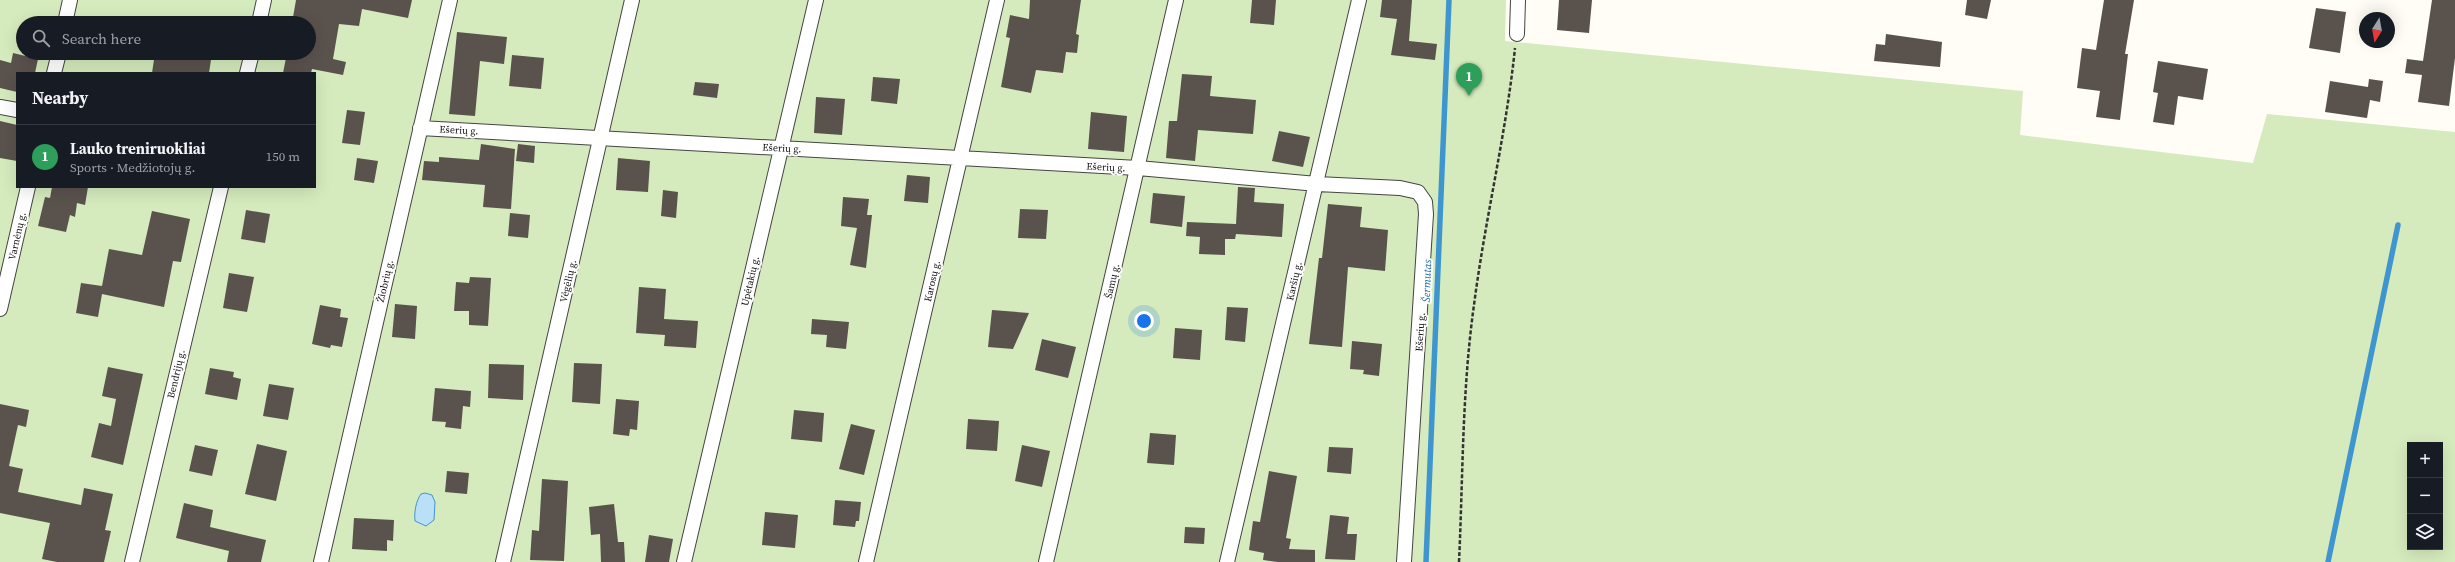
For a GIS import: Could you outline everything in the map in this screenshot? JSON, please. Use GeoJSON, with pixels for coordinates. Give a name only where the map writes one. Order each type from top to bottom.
{"type":"FeatureCollection","features":[{"type":"Feature","properties":{"kind":"street"},"geometry":{"type":"LineString","coordinates":[[67,16],[70,0]]}},
{"type":"Feature","properties":{"kind":"street"},"geometry":{"type":"LineString","coordinates":[[261,16],[264,0]]}},
{"type":"Feature","properties":{"kind":"street","name":"Žiobrių g."},"geometry":{"type":"LineString","coordinates":[[321,562],[450,0]]}},
{"type":"Feature","properties":{"kind":"street","name":"Vėgėlių g."},"geometry":{"type":"LineString","coordinates":[[503,562],[632,0]]}},
{"type":"Feature","properties":{"kind":"street","name":"Upėtakių g."},"geometry":{"type":"LineString","coordinates":[[684,562],[816,0]]}},
{"type":"Feature","properties":{"kind":"street","name":"Karosų g."},"geometry":{"type":"LineString","coordinates":[[866,562],[997,0]]}},
{"type":"Feature","properties":{"kind":"street","name":"Šamų g."},"geometry":{"type":"LineString","coordinates":[[1046,562],[1176,0]]}},
{"type":"Feature","properties":{"kind":"street","name":"Karšių g."},"geometry":{"type":"LineString","coordinates":[[1227,562],[1317,184],[1358,0]]}},
{"type":"Feature","properties":{"kind":"street"},"geometry":{"type":"LineString","coordinates":[[1517,34],[1518,0]]}},
{"type":"Feature","properties":{"kind":"street"},"geometry":{"type":"LineString","coordinates":[[54,72],[57,60]]}},
{"type":"Feature","properties":{"kind":"street"},"geometry":{"type":"LineString","coordinates":[[248,72],[251,60]]}},
{"type":"Feature","properties":{"kind":"street"},"geometry":{"type":"LineString","coordinates":[[0,106],[16,110]]}},
{"type":"Feature","properties":{"kind":"street","name":"Ešerių g."},"geometry":{"type":"LineString","coordinates":[[420,128],[1138,168],[1317,184],[1400,188],[1418,192],[1424,202],[1424,275],[1404,562]]}},
{"type":"Feature","properties":{"kind":"street","name":"Varnėnų g."},"geometry":{"type":"LineString","coordinates":[[0,309],[28,188]]}},
{"type":"Feature","properties":{"kind":"street","name":"Bendrijų g."},"geometry":{"type":"LineString","coordinates":[[132,562],[221,188]]}},
{"type":"Feature","properties":{"kind":"path"},"geometry":{"type":"LineString","coordinates":[[1459,562],[1470,342],[1474,304],[1511,89],[1517,34]]}},
{"type":"Feature","properties":{"kind":"green space"},"geometry":{"type":"Polygon","coordinates":[[[0,0],[1506,0],[1505,41],[2023,91],[2020,135],[2253,163],[2267,114],[2455,132],[2455,562],[0,562],[0,0]]]}},
{"type":"Feature","properties":{"kind":"water"},"geometry":{"type":"Polygon","coordinates":[[[425,493],[432,495],[435,502],[434,520],[426,526],[415,521],[418,500],[421,494],[425,493]]]}},
{"type":"Feature","properties":{"kind":"building"},"geometry":{"type":"Polygon","coordinates":[[[296,0],[412,0],[408,18],[362,9],[359,26],[339,24],[333,59],[346,62],[343,75],[312,69],[311,72],[283,72],[286,60],[316,60],[316,16],[293,16],[296,0]]]}},
{"type":"Feature","properties":{"kind":"building"},"geometry":{"type":"Polygon","coordinates":[[[1030,0],[1081,0],[1076,34],[1079,35],[1077,53],[1066,52],[1063,73],[1036,70],[1031,93],[1001,87],[1010,38],[1006,37],[1010,15],[1029,19],[1030,0]]]}},
{"type":"Feature","properties":{"kind":"building"},"geometry":{"type":"Polygon","coordinates":[[[1252,0],[1276,0],[1274,25],[1250,23],[1252,0]]]}},
{"type":"Feature","properties":{"kind":"building"},"geometry":{"type":"Polygon","coordinates":[[[1382,0],[1412,0],[1409,41],[1437,44],[1435,60],[1391,55],[1397,19],[1380,17],[1382,0]]]}},
{"type":"Feature","properties":{"kind":"building"},"geometry":{"type":"Polygon","coordinates":[[[1559,0],[1592,0],[1589,33],[1557,30],[1559,0]]]}},
{"type":"Feature","properties":{"kind":"building"},"geometry":{"type":"Polygon","coordinates":[[[1967,0],[1991,0],[1987,19],[1965,15],[1967,0]]]}},
{"type":"Feature","properties":{"kind":"building"},"geometry":{"type":"Polygon","coordinates":[[[2104,0],[2134,0],[2125,54],[2128,54],[2120,120],[2096,117],[2100,91],[2077,88],[2082,48],[2096,50],[2104,0]]]}},
{"type":"Feature","properties":{"kind":"building"},"geometry":{"type":"Polygon","coordinates":[[[2432,0],[2455,0],[2455,58],[2449,106],[2418,102],[2422,75],[2405,73],[2407,59],[2423,61],[2432,0]]]}},
{"type":"Feature","properties":{"kind":"building"},"geometry":{"type":"Polygon","coordinates":[[[2316,8],[2346,12],[2340,53],[2309,48],[2316,8]]]}},
{"type":"Feature","properties":{"kind":"building"},"geometry":{"type":"Polygon","coordinates":[[[457,32],[507,37],[504,64],[480,61],[475,116],[449,114],[457,32]]]}},
{"type":"Feature","properties":{"kind":"building"},"geometry":{"type":"Polygon","coordinates":[[[1886,34],[1942,42],[1940,67],[1874,61],[1876,44],[1885,45],[1886,34]]]}},
{"type":"Feature","properties":{"kind":"building"},"geometry":{"type":"Polygon","coordinates":[[[13,53],[16,54],[16,60],[38,60],[35,72],[16,72],[16,92],[0,88],[0,60],[11,63],[13,53]]]}},
{"type":"Feature","properties":{"kind":"building"},"geometry":{"type":"Polygon","coordinates":[[[512,55],[544,58],[541,89],[509,86],[512,55]]]}},
{"type":"Feature","properties":{"kind":"building"},"geometry":{"type":"Polygon","coordinates":[[[154,60],[211,60],[209,72],[152,72],[154,60]]]}},
{"type":"Feature","properties":{"kind":"building"},"geometry":{"type":"Polygon","coordinates":[[[2158,61],[2208,69],[2203,100],[2178,96],[2174,125],[2153,122],[2158,93],[2153,92],[2158,61]]]}},
{"type":"Feature","properties":{"kind":"building"},"geometry":{"type":"Polygon","coordinates":[[[1182,74],[1212,76],[1210,96],[1256,100],[1253,134],[1198,130],[1195,161],[1166,158],[1169,121],[1177,121],[1182,74]]]}},
{"type":"Feature","properties":{"kind":"building"},"geometry":{"type":"Polygon","coordinates":[[[873,77],[900,79],[897,104],[871,101],[873,77]]]}},
{"type":"Feature","properties":{"kind":"building"},"geometry":{"type":"Polygon","coordinates":[[[2369,79],[2383,81],[2380,102],[2370,100],[2367,118],[2325,112],[2330,81],[2368,87],[2369,79]]]}},
{"type":"Feature","properties":{"kind":"building"},"geometry":{"type":"Polygon","coordinates":[[[695,82],[719,84],[717,98],[693,95],[695,82]]]}},
{"type":"Feature","properties":{"kind":"building"},"geometry":{"type":"Polygon","coordinates":[[[816,97],[845,99],[842,135],[814,133],[816,97]]]}},
{"type":"Feature","properties":{"kind":"building"},"geometry":{"type":"Polygon","coordinates":[[[347,110],[365,112],[360,145],[342,143],[347,110]]]}},
{"type":"Feature","properties":{"kind":"building"},"geometry":{"type":"Polygon","coordinates":[[[1091,112],[1127,116],[1124,152],[1088,149],[1091,112]]]}},
{"type":"Feature","properties":{"kind":"building"},"geometry":{"type":"Polygon","coordinates":[[[0,121],[16,125],[16,161],[0,158],[0,121]]]}},
{"type":"Feature","properties":{"kind":"building"},"geometry":{"type":"Polygon","coordinates":[[[1279,131],[1310,137],[1303,167],[1272,161],[1279,131]]]}},
{"type":"Feature","properties":{"kind":"building"},"geometry":{"type":"Polygon","coordinates":[[[481,144],[515,149],[511,209],[483,207],[485,185],[422,180],[424,161],[439,162],[439,157],[479,160],[481,144]]]}},
{"type":"Feature","properties":{"kind":"building"},"geometry":{"type":"Polygon","coordinates":[[[518,144],[535,146],[534,163],[516,161],[518,144]]]}},
{"type":"Feature","properties":{"kind":"building"},"geometry":{"type":"Polygon","coordinates":[[[357,158],[378,161],[374,183],[354,180],[357,158]]]}},
{"type":"Feature","properties":{"kind":"building"},"geometry":{"type":"Polygon","coordinates":[[[618,158],[650,161],[648,192],[616,190],[618,158]]]}},
{"type":"Feature","properties":{"kind":"building"},"geometry":{"type":"Polygon","coordinates":[[[907,175],[930,177],[928,203],[904,201],[907,175]]]}},
{"type":"Feature","properties":{"kind":"building"},"geometry":{"type":"Polygon","coordinates":[[[1238,187],[1255,188],[1254,202],[1284,204],[1282,237],[1236,234],[1235,239],[1225,239],[1225,255],[1199,254],[1200,237],[1186,236],[1187,222],[1236,224],[1238,187]]]}},
{"type":"Feature","properties":{"kind":"building"},"geometry":{"type":"Polygon","coordinates":[[[52,188],[88,188],[85,205],[77,203],[75,217],[70,215],[66,232],[38,226],[45,197],[50,198],[52,188]]]}},
{"type":"Feature","properties":{"kind":"building"},"geometry":{"type":"Polygon","coordinates":[[[663,190],[678,192],[676,218],[661,216],[663,190]]]}},
{"type":"Feature","properties":{"kind":"building"},"geometry":{"type":"Polygon","coordinates":[[[1153,193],[1185,196],[1182,227],[1150,223],[1153,193]]]}},
{"type":"Feature","properties":{"kind":"building"},"geometry":{"type":"Polygon","coordinates":[[[843,197],[869,199],[867,215],[872,215],[866,268],[850,265],[857,228],[841,226],[843,197]]]}},
{"type":"Feature","properties":{"kind":"building"},"geometry":{"type":"Polygon","coordinates":[[[1328,204],[1362,207],[1360,227],[1388,230],[1385,271],[1348,267],[1342,347],[1309,344],[1319,258],[1322,258],[1328,204]]]}},
{"type":"Feature","properties":{"kind":"building"},"geometry":{"type":"Polygon","coordinates":[[[1020,209],[1048,210],[1046,239],[1018,238],[1020,209]]]}},
{"type":"Feature","properties":{"kind":"building"},"geometry":{"type":"Polygon","coordinates":[[[246,210],[270,214],[265,243],[241,239],[246,210]]]}},
{"type":"Feature","properties":{"kind":"building"},"geometry":{"type":"Polygon","coordinates":[[[152,211],[190,219],[181,262],[173,261],[164,307],[102,294],[98,317],[76,313],[81,283],[102,286],[109,249],[142,255],[152,211]]]}},
{"type":"Feature","properties":{"kind":"building"},"geometry":{"type":"Polygon","coordinates":[[[510,213],[530,215],[528,238],[508,236],[510,213]]]}},
{"type":"Feature","properties":{"kind":"building"},"geometry":{"type":"Polygon","coordinates":[[[229,273],[254,277],[247,312],[223,308],[229,273]]]}},
{"type":"Feature","properties":{"kind":"building"},"geometry":{"type":"Polygon","coordinates":[[[470,277],[491,278],[488,326],[469,325],[469,311],[454,311],[456,282],[469,283],[470,277]]]}},
{"type":"Feature","properties":{"kind":"building"},"geometry":{"type":"Polygon","coordinates":[[[639,287],[666,289],[664,319],[698,321],[696,348],[664,346],[665,335],[636,333],[639,287]]]}},
{"type":"Feature","properties":{"kind":"building"},"geometry":{"type":"Polygon","coordinates":[[[395,304],[417,306],[415,339],[392,337],[395,304]]]}},
{"type":"Feature","properties":{"kind":"building"},"geometry":{"type":"Polygon","coordinates":[[[320,305],[341,309],[340,317],[348,318],[342,347],[331,345],[330,348],[312,344],[320,305]]]}},
{"type":"Feature","properties":{"kind":"building"},"geometry":{"type":"Polygon","coordinates":[[[1227,307],[1248,308],[1245,342],[1225,340],[1227,307]]]}},
{"type":"Feature","properties":{"kind":"building"},"geometry":{"type":"Polygon","coordinates":[[[992,310],[1029,313],[1013,349],[988,347],[992,310]]]}},
{"type":"Feature","properties":{"kind":"building"},"geometry":{"type":"Polygon","coordinates":[[[812,319],[849,322],[846,349],[826,347],[827,335],[811,334],[812,319]]]}},
{"type":"Feature","properties":{"kind":"building"},"geometry":{"type":"Polygon","coordinates":[[[1175,328],[1202,330],[1200,360],[1173,358],[1175,328]]]}},
{"type":"Feature","properties":{"kind":"building"},"geometry":{"type":"Polygon","coordinates":[[[1042,339],[1076,347],[1068,378],[1035,370],[1042,339]]]}},
{"type":"Feature","properties":{"kind":"building"},"geometry":{"type":"Polygon","coordinates":[[[1352,341],[1382,344],[1379,376],[1363,374],[1364,370],[1350,369],[1352,341]]]}},
{"type":"Feature","properties":{"kind":"building"},"geometry":{"type":"Polygon","coordinates":[[[574,363],[602,364],[600,404],[572,402],[574,363]]]}},
{"type":"Feature","properties":{"kind":"building"},"geometry":{"type":"Polygon","coordinates":[[[489,364],[524,365],[523,400],[488,398],[489,364]]]}},
{"type":"Feature","properties":{"kind":"building"},"geometry":{"type":"Polygon","coordinates":[[[108,367],[143,374],[123,465],[91,457],[99,423],[111,426],[116,399],[102,396],[108,367]]]}},
{"type":"Feature","properties":{"kind":"building"},"geometry":{"type":"Polygon","coordinates":[[[210,368],[234,372],[233,377],[241,379],[237,400],[205,394],[210,368]]]}},
{"type":"Feature","properties":{"kind":"building"},"geometry":{"type":"Polygon","coordinates":[[[269,384],[294,388],[288,420],[263,416],[269,384]]]}},
{"type":"Feature","properties":{"kind":"building"},"geometry":{"type":"Polygon","coordinates":[[[435,388],[471,391],[470,407],[463,406],[461,429],[445,427],[446,422],[432,421],[435,388]]]}},
{"type":"Feature","properties":{"kind":"building"},"geometry":{"type":"Polygon","coordinates":[[[616,399],[639,401],[637,430],[630,429],[629,436],[613,434],[616,399]]]}},
{"type":"Feature","properties":{"kind":"building"},"geometry":{"type":"Polygon","coordinates":[[[0,404],[29,410],[26,427],[18,425],[9,466],[23,469],[18,492],[81,505],[84,488],[113,494],[105,530],[111,531],[104,562],[57,562],[42,559],[50,523],[0,513],[0,404]]]}},
{"type":"Feature","properties":{"kind":"building"},"geometry":{"type":"Polygon","coordinates":[[[794,410],[824,413],[822,442],[791,439],[794,410]]]}},
{"type":"Feature","properties":{"kind":"building"},"geometry":{"type":"Polygon","coordinates":[[[968,419],[999,421],[997,451],[966,449],[968,419]]]}},
{"type":"Feature","properties":{"kind":"building"},"geometry":{"type":"Polygon","coordinates":[[[851,424],[875,430],[864,475],[839,469],[851,424]]]}},
{"type":"Feature","properties":{"kind":"building"},"geometry":{"type":"Polygon","coordinates":[[[1150,433],[1176,435],[1174,465],[1147,463],[1150,433]]]}},
{"type":"Feature","properties":{"kind":"building"},"geometry":{"type":"Polygon","coordinates":[[[257,444],[287,451],[276,501],[245,494],[257,444]]]}},
{"type":"Feature","properties":{"kind":"building"},"geometry":{"type":"Polygon","coordinates":[[[195,445],[218,450],[212,476],[189,471],[195,445]]]}},
{"type":"Feature","properties":{"kind":"building"},"geometry":{"type":"Polygon","coordinates":[[[1022,445],[1050,451],[1042,487],[1015,481],[1022,445]]]}},
{"type":"Feature","properties":{"kind":"building"},"geometry":{"type":"Polygon","coordinates":[[[1329,447],[1353,448],[1351,474],[1327,472],[1329,447]]]}},
{"type":"Feature","properties":{"kind":"building"},"geometry":{"type":"Polygon","coordinates":[[[447,471],[469,473],[467,494],[445,492],[447,471]]]}},
{"type":"Feature","properties":{"kind":"building"},"geometry":{"type":"Polygon","coordinates":[[[1269,471],[1297,476],[1286,538],[1291,539],[1289,549],[1315,550],[1315,562],[1278,562],[1263,560],[1264,553],[1249,550],[1253,521],[1260,522],[1269,471]]]}},
{"type":"Feature","properties":{"kind":"building"},"geometry":{"type":"Polygon","coordinates":[[[542,479],[568,481],[564,561],[530,560],[532,530],[539,531],[542,479]]]}},
{"type":"Feature","properties":{"kind":"building"},"geometry":{"type":"Polygon","coordinates":[[[835,500],[861,502],[859,521],[856,521],[855,527],[833,525],[835,500]]]}},
{"type":"Feature","properties":{"kind":"building"},"geometry":{"type":"Polygon","coordinates":[[[184,503],[213,510],[210,527],[266,540],[261,562],[227,562],[229,551],[176,538],[184,503]]]}},
{"type":"Feature","properties":{"kind":"building"},"geometry":{"type":"Polygon","coordinates":[[[614,504],[618,542],[624,542],[625,562],[601,562],[600,534],[591,535],[589,507],[614,504]]]}},
{"type":"Feature","properties":{"kind":"building"},"geometry":{"type":"Polygon","coordinates":[[[765,512],[798,515],[795,548],[762,545],[765,512]]]}},
{"type":"Feature","properties":{"kind":"building"},"geometry":{"type":"Polygon","coordinates":[[[1330,515],[1349,517],[1347,534],[1357,534],[1355,560],[1325,559],[1330,515]]]}},
{"type":"Feature","properties":{"kind":"building"},"geometry":{"type":"Polygon","coordinates":[[[354,518],[394,520],[393,541],[387,540],[387,551],[352,549],[354,518]]]}},
{"type":"Feature","properties":{"kind":"building"},"geometry":{"type":"Polygon","coordinates":[[[1185,527],[1205,528],[1204,544],[1184,543],[1185,527]]]}},
{"type":"Feature","properties":{"kind":"building"},"geometry":{"type":"Polygon","coordinates":[[[649,535],[673,539],[669,562],[645,562],[649,535]]]}},
{"type":"Feature","properties":{"kind":"waterway","name":"Šermutas"},"geometry":{"type":"LineString","coordinates":[[1426,562],[1449,0]]}},
{"type":"Feature","properties":{"kind":"waterway"},"geometry":{"type":"LineString","coordinates":[[2328,562],[2398,225]]}},
{"type":"Feature","properties":{"kind":"place","name":"Lauko treniruokliai"},"geometry":{"type":"Point","coordinates":[1469,96]}}]}
